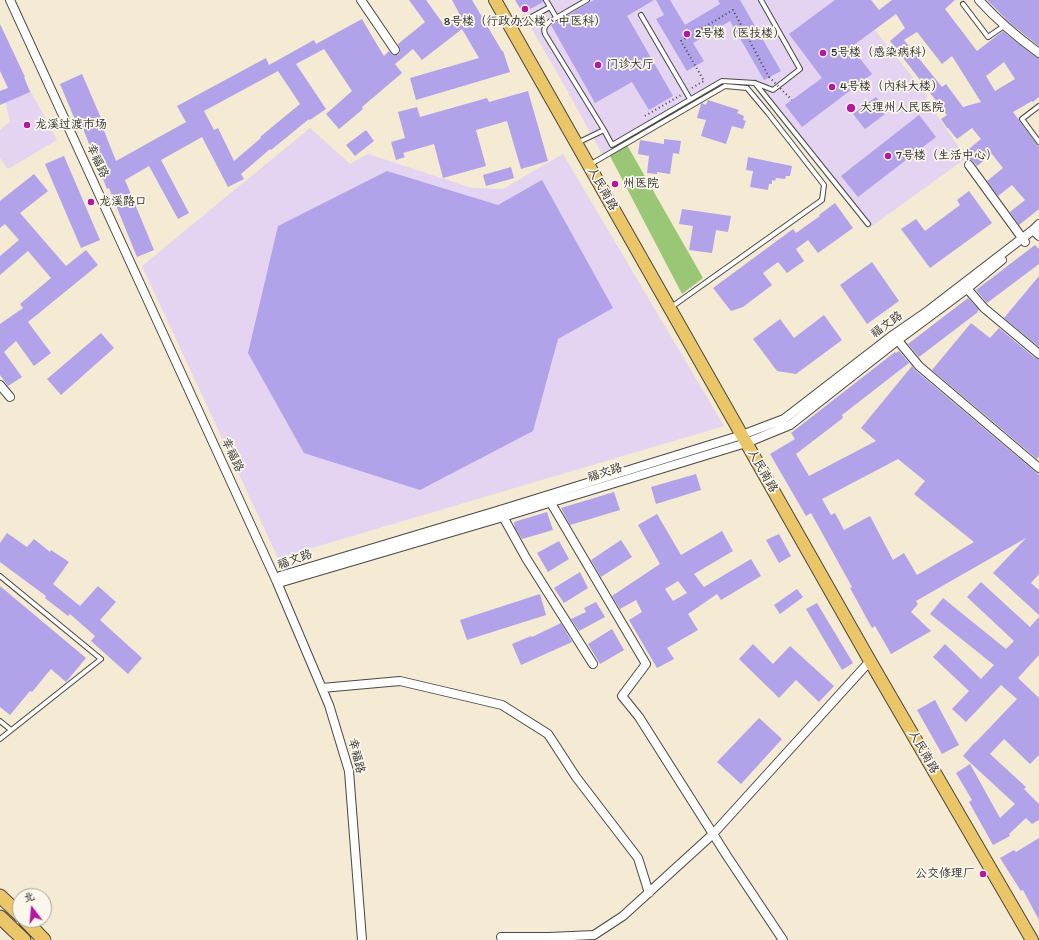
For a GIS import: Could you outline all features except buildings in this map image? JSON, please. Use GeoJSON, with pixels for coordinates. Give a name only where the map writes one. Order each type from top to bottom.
{"type":"FeatureCollection","features":[{"type":"Feature","properties":{"kind":"highway"},"geometry":{"type":"LineString","coordinates":[[0,896],[12,908]]}},
{"type":"Feature","properties":{"kind":"highway"},"geometry":{"type":"LineString","coordinates":[[0,917],[24,940]]}},
{"type":"Feature","properties":{"kind":"highway"},"geometry":{"type":"LineString","coordinates":[[33,928],[44,940]]}},
{"type":"Feature","properties":{"kind":"main road","name":"人民南路"},"geometry":{"type":"LineString","coordinates":[[495,0],[870,661],[1032,940]]}},
{"type":"Feature","properties":{"kind":"street","name":"幸福路"},"geometry":{"type":"LineString","coordinates":[[10,0],[276,580],[329,705],[349,771],[362,940]]}},
{"type":"Feature","properties":{"kind":"street"},"geometry":{"type":"LineString","coordinates":[[361,0],[395,50]]}},
{"type":"Feature","properties":{"kind":"street"},"geometry":{"type":"LineString","coordinates":[[979,0],[1004,26],[1039,53]]}},
{"type":"Feature","properties":{"kind":"street"},"geometry":{"type":"LineString","coordinates":[[969,165],[1024,240]]}},
{"type":"Feature","properties":{"kind":"street","name":"福文路"},"geometry":{"type":"LineString","coordinates":[[276,580],[280,576],[501,513],[790,425],[929,310],[966,286],[1037,231]]}},
{"type":"Feature","properties":{"kind":"street"},"geometry":{"type":"LineString","coordinates":[[966,286],[984,308],[1039,354]]}},
{"type":"Feature","properties":{"kind":"street"},"geometry":{"type":"LineString","coordinates":[[895,337],[920,366],[1039,468]]}},
{"type":"Feature","properties":{"kind":"street"},"geometry":{"type":"LineString","coordinates":[[0,385],[10,397]]}},
{"type":"Feature","properties":{"kind":"street"},"geometry":{"type":"LineString","coordinates":[[548,499],[646,664],[622,696],[639,717],[713,834],[783,940]]}},
{"type":"Feature","properties":{"kind":"street"},"geometry":{"type":"LineString","coordinates":[[501,513],[526,558],[593,664]]}},
{"type":"Feature","properties":{"kind":"street"},"geometry":{"type":"LineString","coordinates":[[501,937],[594,936],[623,916],[713,834],[870,661]]}},
{"type":"Feature","properties":{"kind":"street"},"geometry":{"type":"LineString","coordinates":[[322,688],[400,681],[502,705],[548,734],[576,777],[638,858],[649,893]]}},
{"type":"Feature","properties":{"kind":"lane"},"geometry":{"type":"LineString","coordinates":[[546,0],[556,17]]}},
{"type":"Feature","properties":{"kind":"lane"},"geometry":{"type":"LineString","coordinates":[[586,0],[556,17],[545,26],[544,30],[612,145],[722,81],[754,83],[773,90],[800,69],[761,0]]}},
{"type":"Feature","properties":{"kind":"lane"},"geometry":{"type":"LineString","coordinates":[[963,4],[988,37],[1004,26]]}},
{"type":"Feature","properties":{"kind":"lane"},"geometry":{"type":"LineString","coordinates":[[511,28],[550,7]]}},
{"type":"Feature","properties":{"kind":"lane"},"geometry":{"type":"LineString","coordinates":[[641,15],[690,99]]}},
{"type":"Feature","properties":{"kind":"lane"},"geometry":{"type":"LineString","coordinates":[[754,83],[868,224]]}},
{"type":"Feature","properties":{"kind":"lane"},"geometry":{"type":"LineString","coordinates":[[589,165],[725,86],[740,87],[747,88],[824,185],[822,200],[670,308]]}},
{"type":"Feature","properties":{"kind":"lane"},"geometry":{"type":"LineString","coordinates":[[1039,106],[1022,119],[1039,142]]}},
{"type":"Feature","properties":{"kind":"lane"},"geometry":{"type":"LineString","coordinates":[[577,144],[604,130]]}},
{"type":"Feature","properties":{"kind":"lane"},"geometry":{"type":"LineString","coordinates":[[0,576],[101,659],[0,739]]}},
{"type":"Feature","properties":{"kind":"lane"},"geometry":{"type":"LineString","coordinates":[[0,721],[11,730]]}},
{"type":"Feature","properties":{"kind":"path"},"geometry":{"type":"LineString","coordinates":[[696,66],[681,41],[733,10],[769,77],[792,100]]}},
{"type":"Feature","properties":{"kind":"shaded area","name":"大理州人民医院"},"geometry":{"type":"Polygon","coordinates":[[[515,0],[853,0],[927,95],[926,99],[966,158],[868,229],[752,85],[724,83],[602,154],[515,0]]]}},
{"type":"Feature","properties":{"kind":"shaded area","name":"龙溪过渡市场"},"geometry":{"type":"Polygon","coordinates":[[[25,81],[57,140],[8,169],[0,158],[0,130],[10,121],[3,92],[25,81]]]}},
{"type":"Feature","properties":{"kind":"shaded area"},"geometry":{"type":"Polygon","coordinates":[[[310,128],[350,164],[368,154],[472,188],[503,189],[563,154],[724,426],[278,558],[142,266],[310,128]]]}},
{"type":"Feature","properties":{"kind":"green space"},"geometry":{"type":"Polygon","coordinates":[[[627,145],[703,278],[682,294],[610,156],[627,145]]]}},
{"type":"Feature","properties":{"kind":"place","name":"8号楼（行政办公楼、中医科）"},"geometry":{"type":"Point","coordinates":[525,9]}},
{"type":"Feature","properties":{"kind":"place","name":"2号楼（医技楼）"},"geometry":{"type":"Point","coordinates":[687,34]}},
{"type":"Feature","properties":{"kind":"place","name":"5号楼（感染病科）"},"geometry":{"type":"Point","coordinates":[823,53]}},
{"type":"Feature","properties":{"kind":"place","name":"门诊大厅"},"geometry":{"type":"Point","coordinates":[598,65]}},
{"type":"Feature","properties":{"kind":"place","name":"4号楼（内科大楼）"},"geometry":{"type":"Point","coordinates":[832,87]}},
{"type":"Feature","properties":{"kind":"place","name":"大理州人民医院"},"geometry":{"type":"Point","coordinates":[851,108]}},
{"type":"Feature","properties":{"kind":"place","name":"龙溪过渡市场"},"geometry":{"type":"Point","coordinates":[27,125]}},
{"type":"Feature","properties":{"kind":"place","name":"7号楼（生活中心）"},"geometry":{"type":"Point","coordinates":[888,156]}},
{"type":"Feature","properties":{"kind":"place","name":"州医院"},"geometry":{"type":"Point","coordinates":[615,184]}},
{"type":"Feature","properties":{"kind":"place","name":"龙溪路口"},"geometry":{"type":"Point","coordinates":[91,202]}},
{"type":"Feature","properties":{"kind":"place","name":"公交修理厂"},"geometry":{"type":"Point","coordinates":[983,874]}}]}
